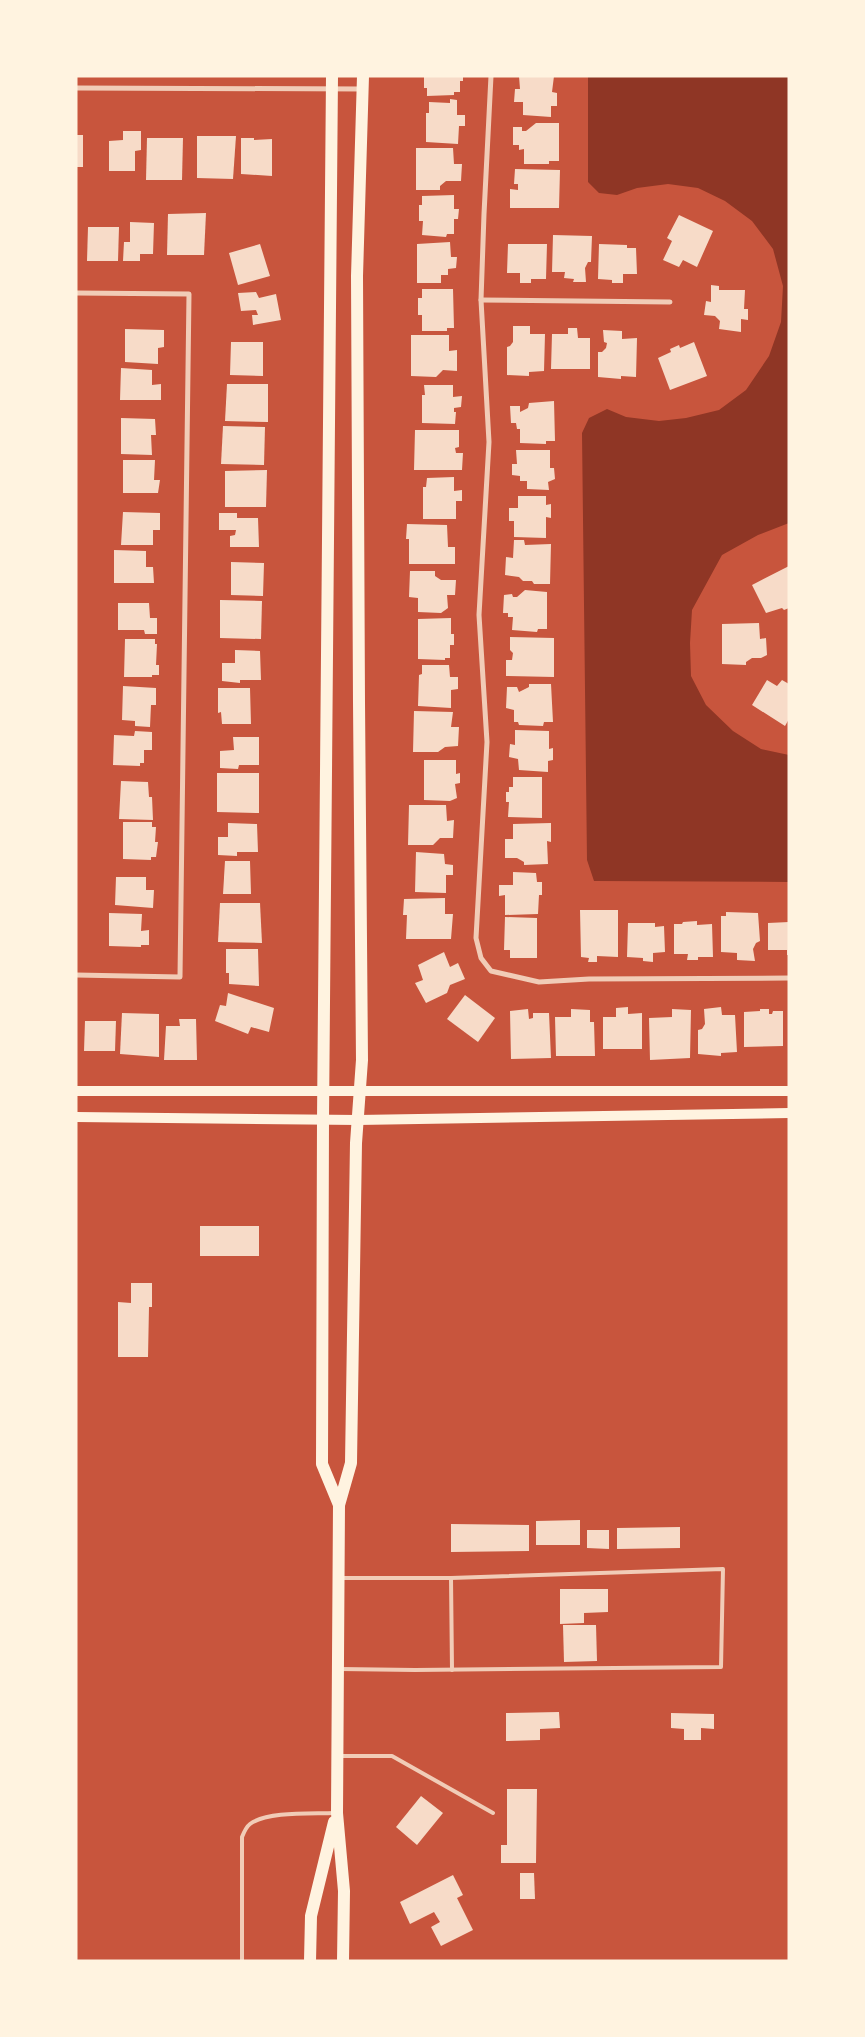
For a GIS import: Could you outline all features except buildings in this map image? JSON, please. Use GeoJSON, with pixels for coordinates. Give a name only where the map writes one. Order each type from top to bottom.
{"type":"FeatureCollection","features":[{"type":"Feature","properties":{"kind":"main road"},"geometry":{"type":"LineString","coordinates":[[332,76],[323,1092],[322,1464],[338,1505]]}},
{"type":"Feature","properties":{"kind":"main road"},"geometry":{"type":"LineString","coordinates":[[343,1961],[344,1891],[337,1813],[338,1505],[351,1463],[358,1120],[362,1051],[358,702],[358,276],[363,82]]}},
{"type":"Feature","properties":{"kind":"main road"},"geometry":{"type":"LineString","coordinates":[[76,1091],[789,1091]]}},
{"type":"Feature","properties":{"kind":"main road"},"geometry":{"type":"LineString","coordinates":[[76,1117],[358,1120],[789,1113]]}},
{"type":"Feature","properties":{"kind":"main road"},"geometry":{"type":"LineString","coordinates":[[310,1961],[311,1916],[337,1813]]}},
{"type":"Feature","properties":{"kind":"street"},"geometry":{"type":"LineString","coordinates":[[491,76],[482,300],[489,442],[479,615],[487,742],[476,938],[481,958],[491,971],[539,982],[789,978]]}},
{"type":"Feature","properties":{"kind":"street"},"geometry":{"type":"LineString","coordinates":[[76,88],[332,90],[363,82]]}},
{"type":"Feature","properties":{"kind":"street"},"geometry":{"type":"LineString","coordinates":[[76,293],[189,294],[180,977],[76,975]]}},
{"type":"Feature","properties":{"kind":"street"},"geometry":{"type":"LineString","coordinates":[[482,300],[670,302]]}},
{"type":"Feature","properties":{"kind":"lane"},"geometry":{"type":"LineString","coordinates":[[338,1578],[452,1578],[724,1569],[721,1667],[452,1670],[338,1669]]}},
{"type":"Feature","properties":{"kind":"lane"},"geometry":{"type":"LineString","coordinates":[[452,1578],[452,1670]]}},
{"type":"Feature","properties":{"kind":"lane"},"geometry":{"type":"LineString","coordinates":[[337,1756],[392,1756],[493,1813]]}},
{"type":"Feature","properties":{"kind":"lane"},"geometry":{"type":"LineString","coordinates":[[242,1961],[242,1836],[248,1825],[259,1819],[271,1817],[337,1813]]}},
{"type":"Feature","properties":{"kind":"shaded area"},"geometry":{"type":"Polygon","coordinates":[[[588,76],[789,76],[789,523],[758,535],[722,555],[692,610],[690,643],[691,676],[706,705],[733,731],[761,749],[789,755],[789,882],[594,881],[587,860],[582,433],[589,418],[607,409],[626,417],[659,421],[686,418],[719,410],[746,390],[769,356],[781,322],[783,286],[773,249],[752,221],[725,201],[698,188],[668,184],[637,188],[617,195],[599,193],[588,182],[588,76]]]}}]}
